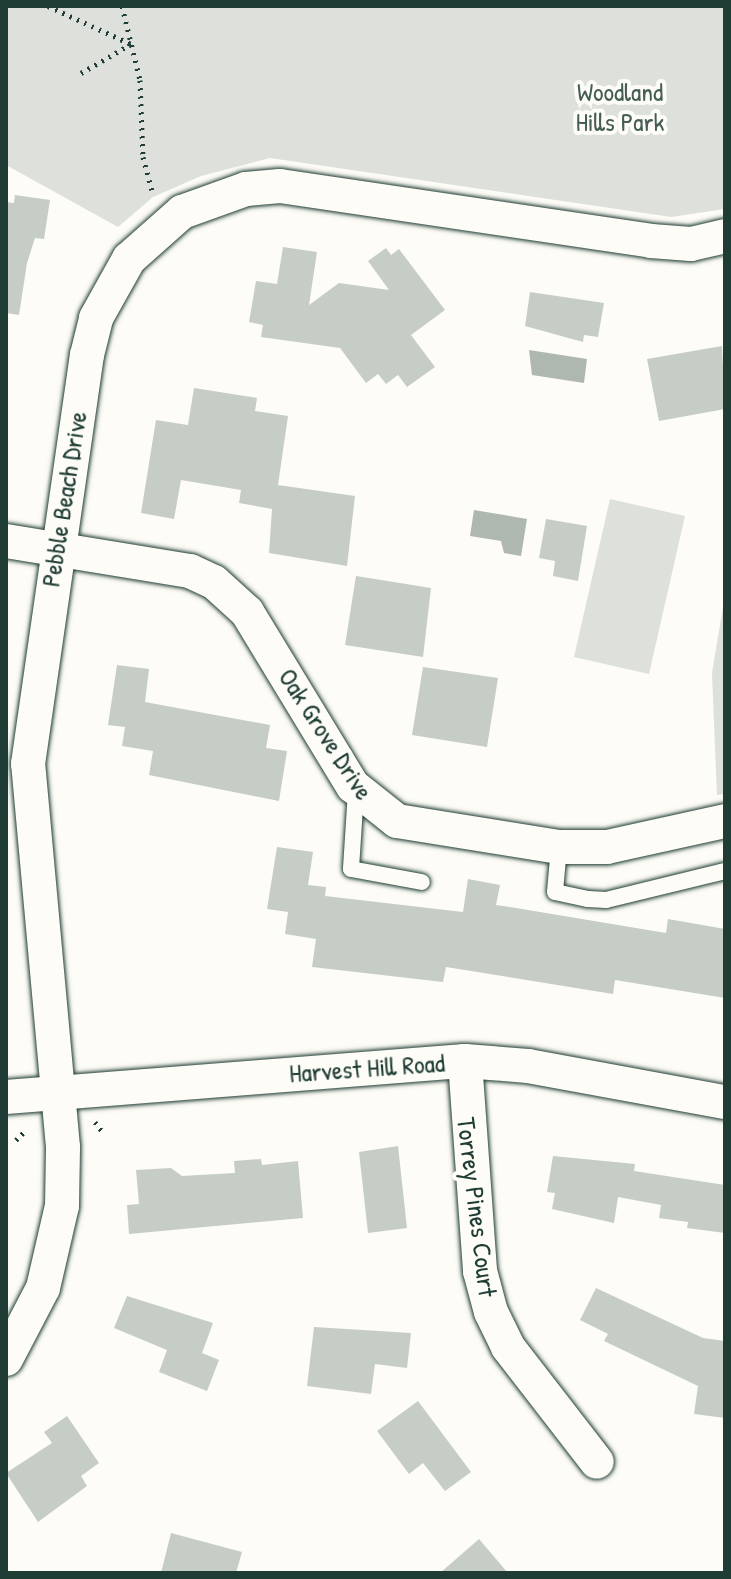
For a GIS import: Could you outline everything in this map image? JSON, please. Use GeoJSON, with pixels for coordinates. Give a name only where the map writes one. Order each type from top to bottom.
{"type":"FeatureCollection","features":[{"type":"Feature","properties":{"kind":"street","name":"Pebble Beach Drive"},"geometry":{"type":"LineString","coordinates":[[6,1359],[25,1333],[58,1242],[63,1147],[28,799],[56,550],[96,318],[129,259],[155,231],[212,198],[280,186],[651,241],[691,244],[725,236]]}},
{"type":"Feature","properties":{"kind":"street","name":"Oak Grove Drive"},"geometry":{"type":"LineString","coordinates":[[6,541],[190,571],[231,595],[356,789],[397,821],[559,847],[607,847],[725,821]]}},
{"type":"Feature","properties":{"kind":"street","name":"Harvest Hill Road"},"geometry":{"type":"LineString","coordinates":[[6,1097],[465,1061],[528,1066],[725,1102]]}},
{"type":"Feature","properties":{"kind":"street","name":"Torrey Pines Court"},"geometry":{"type":"LineString","coordinates":[[465,1061],[464,1120],[480,1271],[491,1312],[508,1347],[597,1462]]}},
{"type":"Feature","properties":{"kind":"lane"},"geometry":{"type":"LineString","coordinates":[[356,789],[351,869],[422,882]]}},
{"type":"Feature","properties":{"kind":"lane"},"geometry":{"type":"LineString","coordinates":[[559,847],[555,892],[588,899],[606,900],[725,871]]}},
{"type":"Feature","properties":{"kind":"path"},"geometry":{"type":"LineString","coordinates":[[48,6],[132,44]]}},
{"type":"Feature","properties":{"kind":"path"},"geometry":{"type":"LineString","coordinates":[[122,6],[132,44],[152,190]]}},
{"type":"Feature","properties":{"kind":"path"},"geometry":{"type":"LineString","coordinates":[[81,73],[132,44]]}},
{"type":"Feature","properties":{"kind":"path"},"geometry":{"type":"LineString","coordinates":[[95,1122],[102,1131]]}},
{"type":"Feature","properties":{"kind":"path"},"geometry":{"type":"LineString","coordinates":[[16,1140],[24,1132]]}},
{"type":"Feature","properties":{"kind":"green space","name":"Woodland Hills Park"},"geometry":{"type":"Polygon","coordinates":[[[6,6],[725,6],[725,209],[671,217],[270,158],[201,176],[153,197],[118,227],[6,165],[6,6]]]}},
{"type":"Feature","properties":{"kind":"green space"},"geometry":{"type":"Polygon","coordinates":[[[610,499],[685,516],[649,674],[574,657],[610,499]]]}},
{"type":"Feature","properties":{"kind":"green space"},"geometry":{"type":"Polygon","coordinates":[[[725,595],[725,794],[717,795],[712,673],[725,595]]]}},
{"type":"Feature","properties":{"kind":"shaded area"},"geometry":{"type":"Polygon","coordinates":[[[529,350],[587,359],[584,383],[532,375],[529,350]]]}},
{"type":"Feature","properties":{"kind":"shaded area"},"geometry":{"type":"Polygon","coordinates":[[[474,510],[527,519],[521,556],[504,553],[501,541],[470,536],[474,510]]]}},
{"type":"Feature","properties":{"kind":"building"},"geometry":{"type":"Polygon","coordinates":[[[15,195],[50,200],[44,239],[35,238],[27,263],[19,315],[6,313],[6,202],[14,203],[15,195]]]}},
{"type":"Feature","properties":{"kind":"building"},"geometry":{"type":"Polygon","coordinates":[[[283,247],[317,252],[309,305],[339,283],[389,290],[368,261],[386,248],[391,255],[399,249],[445,310],[411,335],[435,367],[407,387],[398,375],[386,384],[378,374],[366,383],[340,348],[261,337],[263,325],[249,322],[256,281],[277,284],[283,247]]]}},
{"type":"Feature","properties":{"kind":"building"},"geometry":{"type":"Polygon","coordinates":[[[530,292],[604,303],[598,337],[584,335],[583,342],[525,326],[530,292]]]}},
{"type":"Feature","properties":{"kind":"building"},"geometry":{"type":"Polygon","coordinates":[[[722,346],[725,409],[659,421],[647,359],[722,346]]]}},
{"type":"Feature","properties":{"kind":"building"},"geometry":{"type":"Polygon","coordinates":[[[194,388],[257,398],[255,411],[288,416],[278,485],[355,496],[347,566],[269,553],[272,509],[239,503],[241,490],[181,480],[174,519],[141,513],[156,420],[188,425],[194,388]]]}},
{"type":"Feature","properties":{"kind":"building"},"geometry":{"type":"Polygon","coordinates":[[[546,519],[587,526],[578,581],[553,576],[555,561],[539,558],[546,519]]]}},
{"type":"Feature","properties":{"kind":"building"},"geometry":{"type":"Polygon","coordinates":[[[356,576],[431,588],[423,657],[345,645],[356,576]]]}},
{"type":"Feature","properties":{"kind":"building"},"geometry":{"type":"Polygon","coordinates":[[[117,665],[149,669],[145,702],[270,725],[266,748],[287,751],[279,801],[149,775],[153,751],[122,746],[125,727],[108,725],[117,665]]]}},
{"type":"Feature","properties":{"kind":"building"},"geometry":{"type":"Polygon","coordinates":[[[423,667],[498,678],[487,747],[412,735],[423,667]]]}},
{"type":"Feature","properties":{"kind":"building"},"geometry":{"type":"Polygon","coordinates":[[[277,847],[313,852],[308,885],[326,887],[325,896],[463,912],[468,879],[500,885],[496,905],[666,933],[668,919],[725,929],[725,998],[615,980],[613,994],[446,967],[443,982],[312,967],[316,939],[285,934],[288,912],[267,909],[277,847]]]}},
{"type":"Feature","properties":{"kind":"building"},"geometry":{"type":"Polygon","coordinates":[[[398,1146],[407,1228],[368,1233],[359,1152],[398,1146]]]}},
{"type":"Feature","properties":{"kind":"building"},"geometry":{"type":"Polygon","coordinates":[[[553,1156],[635,1164],[634,1171],[725,1185],[725,1233],[687,1228],[688,1222],[659,1218],[661,1205],[618,1197],[614,1223],[552,1209],[555,1193],[547,1192],[553,1156]]]}},
{"type":"Feature","properties":{"kind":"building"},"geometry":{"type":"Polygon","coordinates":[[[261,1159],[262,1165],[298,1161],[303,1218],[129,1234],[127,1205],[139,1204],[136,1170],[171,1168],[182,1176],[235,1173],[234,1161],[261,1159]]]}},
{"type":"Feature","properties":{"kind":"building"},"geometry":{"type":"Polygon","coordinates":[[[596,1288],[703,1338],[725,1341],[725,1418],[694,1414],[698,1386],[604,1341],[608,1334],[580,1320],[596,1288]]]}},
{"type":"Feature","properties":{"kind":"building"},"geometry":{"type":"Polygon","coordinates":[[[127,1296],[213,1323],[202,1353],[219,1360],[207,1391],[159,1372],[167,1350],[114,1328],[127,1296]]]}},
{"type":"Feature","properties":{"kind":"building"},"geometry":{"type":"Polygon","coordinates":[[[314,1327],[411,1333],[407,1368],[375,1364],[371,1394],[307,1386],[314,1327]]]}},
{"type":"Feature","properties":{"kind":"building"},"geometry":{"type":"Polygon","coordinates":[[[418,1401],[471,1472],[445,1491],[423,1463],[409,1474],[377,1431],[418,1401]]]}},
{"type":"Feature","properties":{"kind":"building"},"geometry":{"type":"Polygon","coordinates":[[[67,1416],[99,1463],[81,1476],[87,1486],[38,1522],[6,1473],[52,1443],[44,1432],[67,1416]]]}},
{"type":"Feature","properties":{"kind":"building"},"geometry":{"type":"Polygon","coordinates":[[[171,1533],[242,1552],[236,1573],[161,1573],[171,1533]]]}},
{"type":"Feature","properties":{"kind":"building"},"geometry":{"type":"Polygon","coordinates":[[[479,1539],[508,1573],[440,1573],[479,1539]]]}}]}
